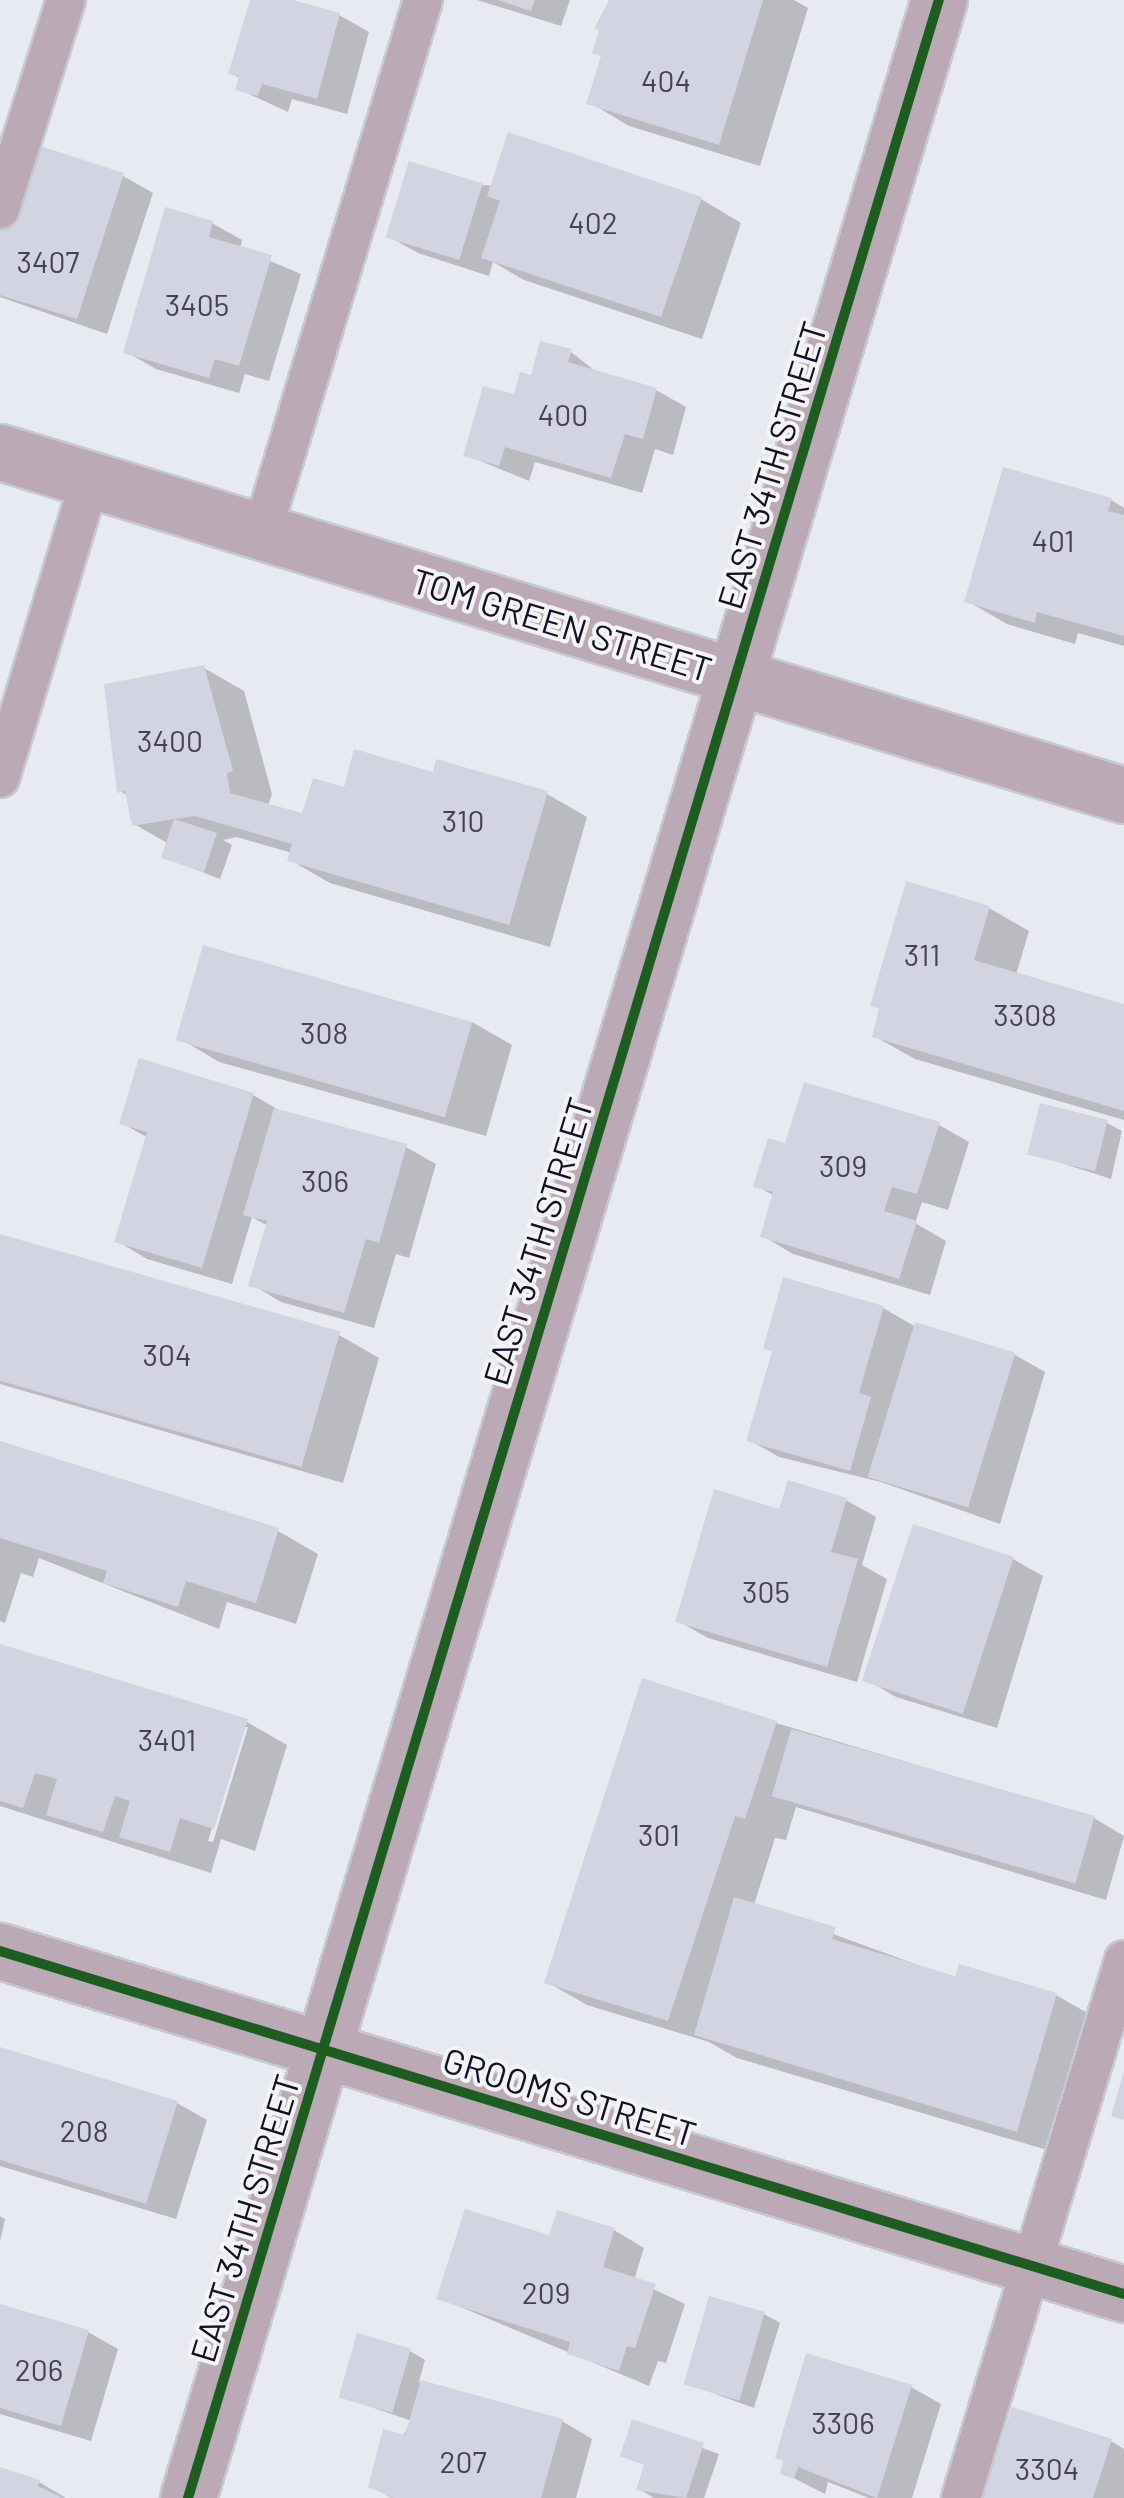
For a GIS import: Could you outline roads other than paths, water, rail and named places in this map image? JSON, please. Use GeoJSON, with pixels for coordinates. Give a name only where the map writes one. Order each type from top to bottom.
{"type":"FeatureCollection","features":[{"type":"Feature","properties":{"kind":"street","name":"EAST 34TH STREET"},"geometry":{"type":"LineString","coordinates":[[188,2498],[736,676],[934,1]]}},
{"type":"Feature","properties":{"kind":"street","name":"TOM GREEN STREET"},"geometry":{"type":"LineString","coordinates":[[0,452],[1124,795]]}},
{"type":"Feature","properties":{"kind":"street","name":"GROOMS STREET"},"geometry":{"type":"LineString","coordinates":[[0,1951],[1124,2294]]}},
{"type":"Feature","properties":{"kind":"lane"},"geometry":{"type":"LineString","coordinates":[[0,209],[66,0]]}},
{"type":"Feature","properties":{"kind":"lane"},"geometry":{"type":"LineString","coordinates":[[262,532],[423,0]]}},
{"type":"Feature","properties":{"kind":"lane"},"geometry":{"type":"LineString","coordinates":[[0,778],[90,480]]}},
{"type":"Feature","properties":{"kind":"lane"},"geometry":{"type":"LineString","coordinates":[[961,2498],[1124,1960]]}}]}
